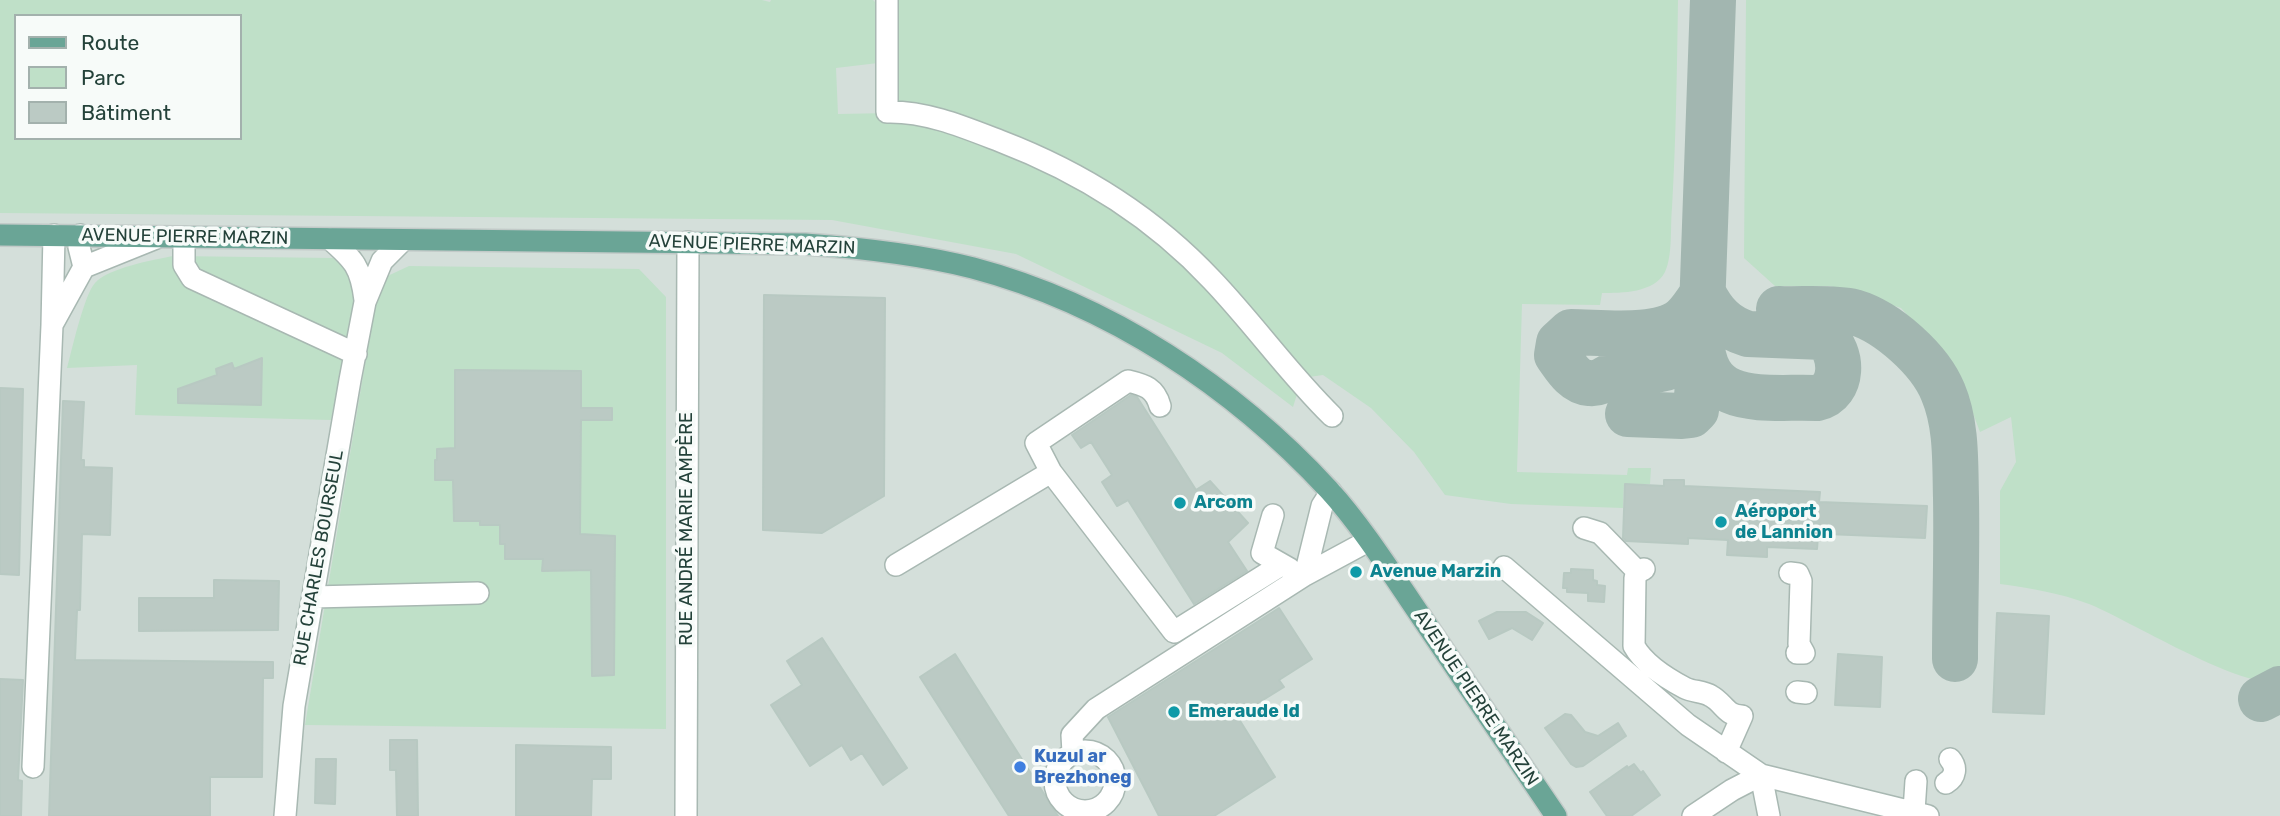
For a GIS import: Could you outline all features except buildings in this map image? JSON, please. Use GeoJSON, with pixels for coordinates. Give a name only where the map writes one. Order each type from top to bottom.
{"type":"FeatureCollection","features":[{"type":"Feature","properties":{"kind":"main road","name":"AVENUE PIERRE MARZIN"},"geometry":{"type":"LineString","coordinates":[[0,234],[805,244],[869,248],[974,269],[1035,289],[1093,314],[1171,356],[1289,448],[1331,492],[1368,541],[1556,816]]}},
{"type":"Feature","properties":{"kind":"street"},"geometry":{"type":"LineString","coordinates":[[887,0],[887,112],[910,112],[969,128],[1045,158],[1110,194],[1164,233],[1213,281],[1332,416]]}},
{"type":"Feature","properties":{"kind":"street"},"geometry":{"type":"LineString","coordinates":[[33,767],[54,235]]}},
{"type":"Feature","properties":{"kind":"street"},"geometry":{"type":"LineString","coordinates":[[80,235],[79,247],[84,267]]}},
{"type":"Feature","properties":{"kind":"street"},"geometry":{"type":"LineString","coordinates":[[52,326],[84,267],[159,237]]}},
{"type":"Feature","properties":{"kind":"street"},"geometry":{"type":"LineString","coordinates":[[184,237],[184,265],[192,278],[356,354]]}},
{"type":"Feature","properties":{"kind":"street","name":"RUE CHARLES BOURSEUL"},"geometry":{"type":"LineString","coordinates":[[330,239],[353,259],[359,268],[365,302]]}},
{"type":"Feature","properties":{"kind":"street","name":"RUE CHARLES BOURSEUL"},"geometry":{"type":"LineString","coordinates":[[285,816],[294,706],[365,302],[382,261],[403,240]]}},
{"type":"Feature","properties":{"kind":"street","name":"RUE ANDRÉ MARIE AMPÈRE"},"geometry":{"type":"LineString","coordinates":[[686,816],[688,242]]}},
{"type":"Feature","properties":{"kind":"street"},"geometry":{"type":"LineString","coordinates":[[1160,406],[1156,395],[1146,385],[1128,381],[1036,443],[1051,472],[1174,632],[1281,565]]}},
{"type":"Feature","properties":{"kind":"street"},"geometry":{"type":"LineString","coordinates":[[896,565],[1051,472]]}},
{"type":"Feature","properties":{"kind":"street"},"geometry":{"type":"LineString","coordinates":[[1305,575],[1322,506],[1331,492]]}},
{"type":"Feature","properties":{"kind":"street"},"geometry":{"type":"LineString","coordinates":[[1273,515],[1262,553],[1305,575]]}},
{"type":"Feature","properties":{"kind":"street"},"geometry":{"type":"LineString","coordinates":[[1584,527],[1600,533],[1641,570],[1635,578],[1639,608],[1633,642],[1644,660],[1693,689],[1711,695],[1729,713],[1742,716],[1726,752]]}},
{"type":"Feature","properties":{"kind":"street"},"geometry":{"type":"LineString","coordinates":[[1083,753],[1096,709],[1305,575],[1368,541]]}},
{"type":"Feature","properties":{"kind":"street"},"geometry":{"type":"LineString","coordinates":[[1504,567],[1688,725],[1761,775],[1921,814],[1916,780]]}},
{"type":"Feature","properties":{"kind":"street"},"geometry":{"type":"LineString","coordinates":[[1797,653],[1804,653],[1799,643],[1801,581],[1798,575],[1790,573],[1815,574]]}},
{"type":"Feature","properties":{"kind":"street"},"geometry":{"type":"LineString","coordinates":[[313,597],[478,593]]}},
{"type":"Feature","properties":{"kind":"street"},"geometry":{"type":"LineString","coordinates":[[1083,753],[1109,764],[1115,783],[1111,809],[1079,810],[1063,801],[1058,793],[1056,775],[1065,759],[1083,753]]}},
{"type":"Feature","properties":{"kind":"street"},"geometry":{"type":"LineString","coordinates":[[1946,783],[1955,772],[1950,758]]}},
{"type":"Feature","properties":{"kind":"street"},"geometry":{"type":"LineString","coordinates":[[1693,816],[1723,808],[1761,775]]}},
{"type":"Feature","properties":{"kind":"street"},"geometry":{"type":"LineString","coordinates":[[1761,775],[1769,816]]}},
{"type":"Feature","properties":{"kind":"shaded area"},"geometry":{"type":"Polygon","coordinates":[[[0,0],[2280,0],[2280,816],[0,816],[0,0]]]}},
{"type":"Feature","properties":{"kind":"green space"},"geometry":{"type":"Polygon","coordinates":[[[0,0],[873,0],[878,5],[878,63],[836,68],[838,114],[891,113],[1002,144],[1154,230],[1299,388],[1293,407],[1222,353],[1016,254],[832,220],[0,213],[0,0]]]}},
{"type":"Feature","properties":{"kind":"green space"},"geometry":{"type":"Polygon","coordinates":[[[892,0],[1678,0],[1671,241],[1665,272],[1660,279],[1646,288],[1602,293],[1600,305],[1522,304],[1517,472],[1627,475],[1628,468],[1651,468],[1650,484],[1624,484],[1623,508],[1511,504],[1445,495],[1414,452],[1371,408],[1323,375],[1302,378],[1103,185],[890,106],[892,0]]]}},
{"type":"Feature","properties":{"kind":"green space"},"geometry":{"type":"Polygon","coordinates":[[[1746,0],[2280,0],[2280,680],[2265,682],[2216,666],[2078,600],[2045,591],[2000,584],[2000,491],[2016,462],[2011,417],[1980,432],[1956,368],[1901,308],[1830,286],[1775,286],[1744,258],[1746,0]]]}},
{"type":"Feature","properties":{"kind":"green space"},"geometry":{"type":"Polygon","coordinates":[[[173,256],[333,258],[352,275],[357,287],[331,420],[135,415],[137,365],[67,368],[83,310],[95,283],[120,269],[173,256]]]}},
{"type":"Feature","properties":{"kind":"green space"},"geometry":{"type":"Polygon","coordinates":[[[409,266],[639,269],[666,297],[666,729],[305,725],[379,280],[409,266]]]}},
{"type":"Feature","properties":{"kind":"taxiway"},"geometry":{"type":"LineString","coordinates":[[1703,293],[1721,318],[1748,334],[1824,337],[1831,344],[1838,361],[1838,371],[1832,388],[1817,398],[1740,394],[1725,388],[1713,377],[1705,361],[1701,338],[1713,0]]}},
{"type":"Feature","properties":{"kind":"taxiway"},"geometry":{"type":"LineString","coordinates":[[1701,338],[1691,352],[1671,366],[1656,370],[1625,369],[1594,383],[1574,377],[1557,355],[1559,343],[1571,332],[1629,333],[1673,326],[1686,316],[1703,293]]}},
{"type":"Feature","properties":{"kind":"taxiway"},"geometry":{"type":"LineString","coordinates":[[1779,309],[1837,310],[1867,317],[1894,333],[1918,355],[1937,380],[1948,405],[1955,458],[1955,659]]}},
{"type":"Feature","properties":{"kind":"taxiway"},"geometry":{"type":"LineString","coordinates":[[1628,414],[1691,415],[1696,410],[1701,344]]}},
{"type":"Feature","properties":{"kind":"taxiway"},"geometry":{"type":"LineString","coordinates":[[2261,699],[2280,689]]}},
{"type":"Feature","properties":{"kind":"place","name":"Arcom"},"geometry":{"type":"Point","coordinates":[1180,503]}},
{"type":"Feature","properties":{"kind":"place","name":"Aéroport de Lannion"},"geometry":{"type":"Point","coordinates":[1721,522]}},
{"type":"Feature","properties":{"kind":"place","name":"Avenue Marzin"},"geometry":{"type":"Point","coordinates":[1356,572]}},
{"type":"Feature","properties":{"kind":"place","name":"Emeraude Id"},"geometry":{"type":"Point","coordinates":[1174,712]}},
{"type":"Feature","properties":{"kind":"place","name":"Kuzul ar Brezhoneg"},"geometry":{"type":"Point","coordinates":[1020,767]}}]}
